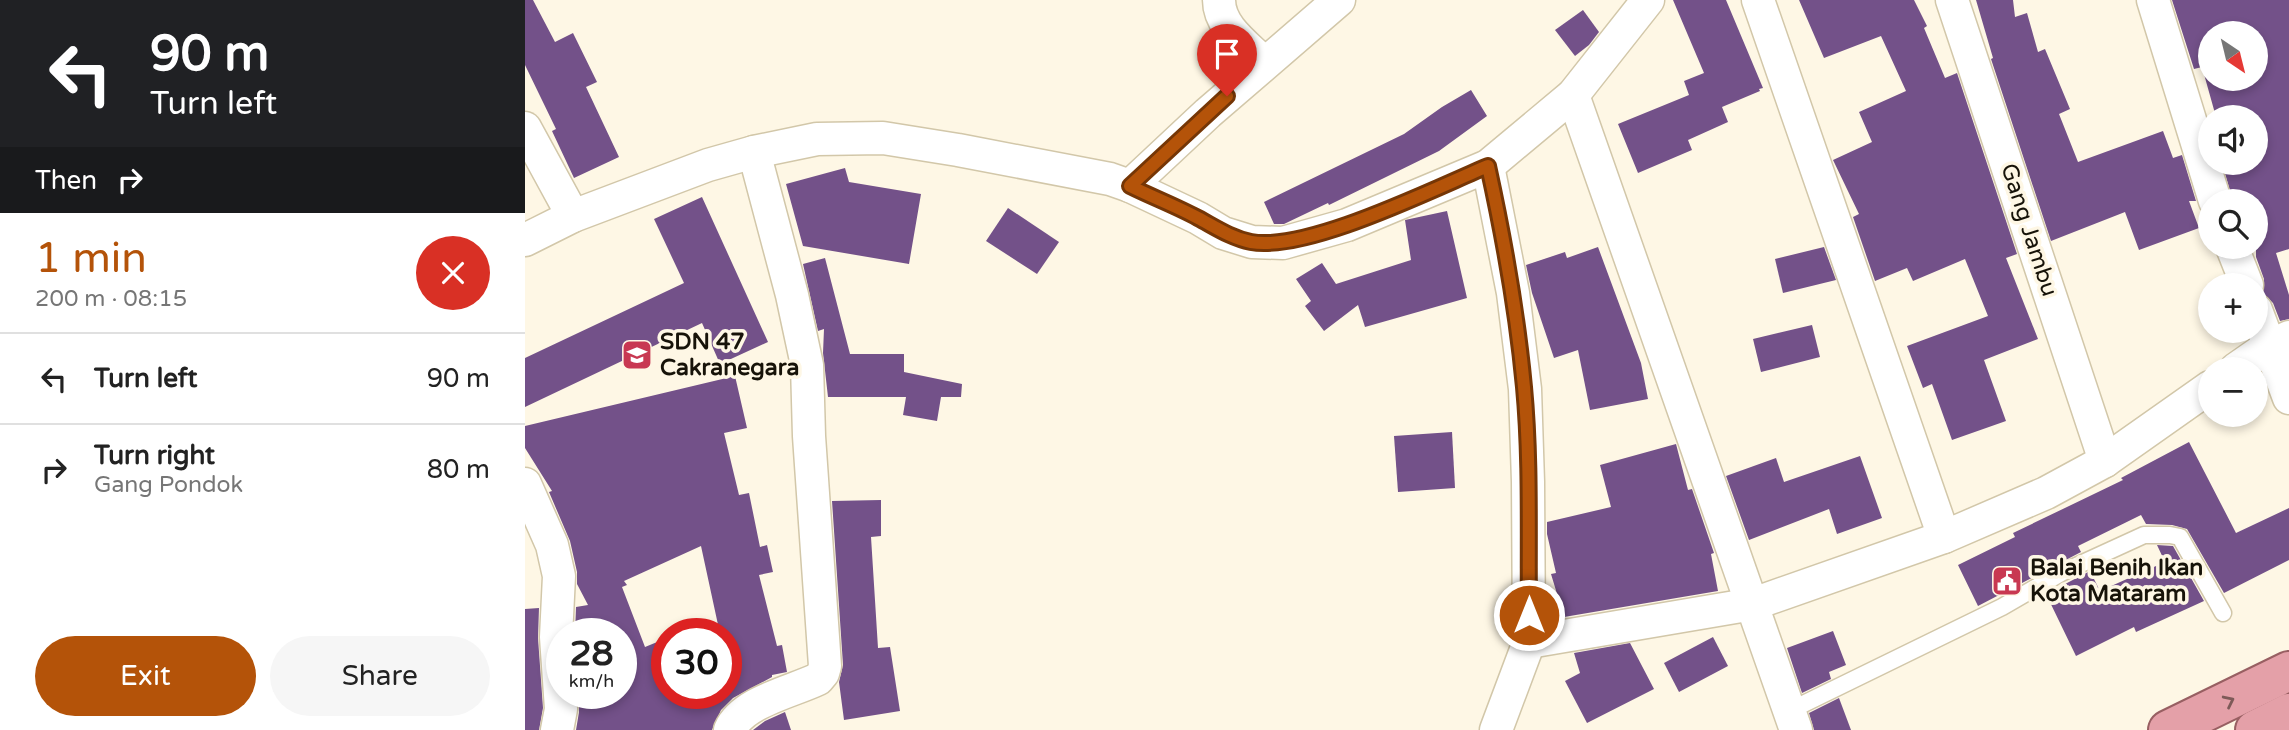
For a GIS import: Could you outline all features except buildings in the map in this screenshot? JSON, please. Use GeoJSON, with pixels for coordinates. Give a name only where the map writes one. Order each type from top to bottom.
{"type":"FeatureCollection","features":[{"type":"Feature","properties":{"kind":"highway"},"geometry":{"type":"LineString","coordinates":[[2168,730],[2289,671]]}},
{"type":"Feature","properties":{"kind":"highway"},"geometry":{"type":"LineString","coordinates":[[2255,730],[2289,713]]}},
{"type":"Feature","properties":{"kind":"street"},"geometry":{"type":"LineString","coordinates":[[1219,0],[1219,13],[1227,26],[1264,64]]}},
{"type":"Feature","properties":{"kind":"street"},"geometry":{"type":"LineString","coordinates":[[1130,186],[1339,0]]}},
{"type":"Feature","properties":{"kind":"street"},"geometry":{"type":"LineString","coordinates":[[525,240],[573,216],[708,165],[817,139],[883,138],[1110,179],[1252,242],[1283,243],[1347,225],[1488,166],[1573,95],[1648,0]]}},
{"type":"Feature","properties":{"kind":"street"},"geometry":{"type":"LineString","coordinates":[[1758,0],[1944,537]]}},
{"type":"Feature","properties":{"kind":"street","name":"Gang Jambu"},"geometry":{"type":"LineString","coordinates":[[1952,0],[2105,461]]}},
{"type":"Feature","properties":{"kind":"street"},"geometry":{"type":"LineString","coordinates":[[2153,0],[2211,189]]}},
{"type":"Feature","properties":{"kind":"street"},"geometry":{"type":"LineString","coordinates":[[1573,95],[1793,721]]}},
{"type":"Feature","properties":{"kind":"street"},"geometry":{"type":"LineString","coordinates":[[525,128],[573,216]]}},
{"type":"Feature","properties":{"kind":"street"},"geometry":{"type":"LineString","coordinates":[[730,730],[737,717],[749,709],[818,679],[825,666],[809,436],[807,365],[792,295],[754,152]]}},
{"type":"Feature","properties":{"kind":"street"},"geometry":{"type":"LineString","coordinates":[[1488,166],[1513,293],[1525,389],[1528,482],[1529,642],[1496,730]]}},
{"type":"Feature","properties":{"kind":"street"},"geometry":{"type":"LineString","coordinates":[[2268,327],[2279,342],[2289,398]]}},
{"type":"Feature","properties":{"kind":"street"},"geometry":{"type":"LineString","coordinates":[[2255,357],[2279,342]]}},
{"type":"Feature","properties":{"kind":"street"},"geometry":{"type":"LineString","coordinates":[[1529,642],[1753,604],[1944,537],[2046,493],[2105,461],[2198,395]]}},
{"type":"Feature","properties":{"kind":"street"},"geometry":{"type":"LineString","coordinates":[[525,484],[552,545],[559,576],[556,637],[561,709],[557,730]]}},
{"type":"Feature","properties":{"kind":"lane"},"geometry":{"type":"LineString","coordinates":[[1793,721],[2061,573],[2144,535],[2180,537],[2223,613]]}},
{"type":"Feature","properties":{"kind":"place","name":"SDN 47 Cakranegara"},"geometry":{"type":"Point","coordinates":[637,355]}},
{"type":"Feature","properties":{"kind":"place","name":"Balai Benih Ikan Kota Mataram"},"geometry":{"type":"Point","coordinates":[2007,581]}},
{"type":"Feature","properties":{"kind":"route"},"geometry":{"type":"LineString","coordinates":[[1227,96],[1130,186],[1198,218],[1223,233],[1252,242],[1283,243],[1347,225],[1488,166],[1513,293],[1525,389],[1529,615]]}}]}
